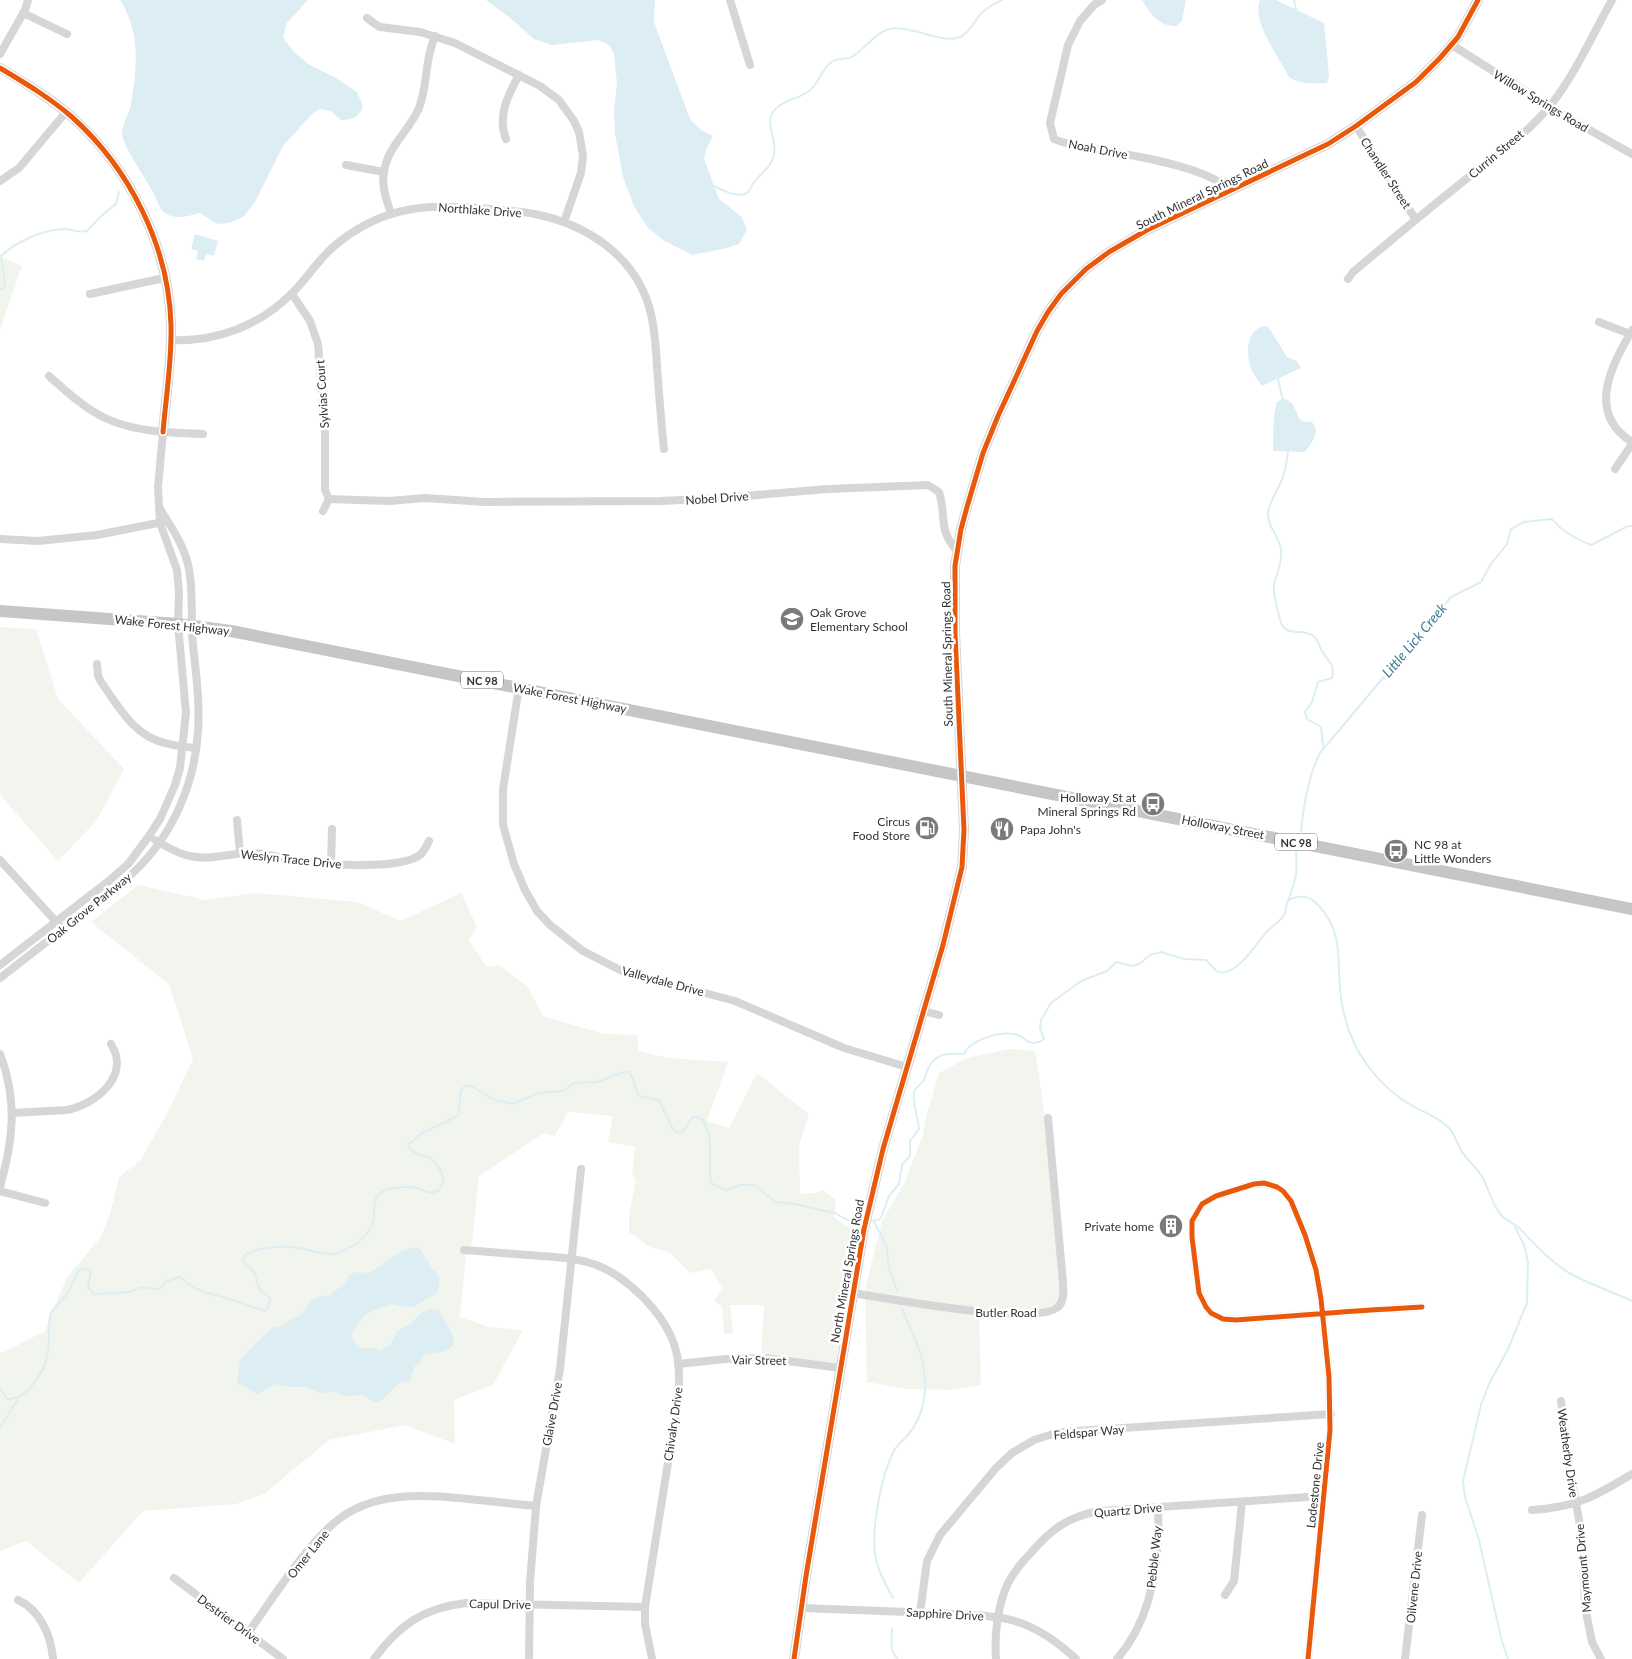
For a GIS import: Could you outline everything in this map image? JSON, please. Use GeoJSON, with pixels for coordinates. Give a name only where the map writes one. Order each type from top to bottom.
{"type":"FeatureCollection","features":[{"type":"Feature","properties":{"kind":"highway","name":"Wake Forest Highway"},"geometry":{"type":"LineString","coordinates":[[0,611],[184,625],[254,635],[961,775]]}},
{"type":"Feature","properties":{"kind":"highway","name":"Holloway Street"},"geometry":{"type":"LineString","coordinates":[[961,775],[1632,909]]}},
{"type":"Feature","properties":{"kind":"street"},"geometry":{"type":"LineString","coordinates":[[0,54],[23,13],[28,0]]}},
{"type":"Feature","properties":{"kind":"street"},"geometry":{"type":"LineString","coordinates":[[730,0],[750,65]]}},
{"type":"Feature","properties":{"kind":"street","name":"Noah Drive"},"geometry":{"type":"LineString","coordinates":[[1102,0],[1080,21],[1068,45],[1050,124],[1054,139],[1070,144],[1170,164],[1202,174],[1224,184],[1231,190]]}},
{"type":"Feature","properties":{"kind":"street","name":"South Mineral Springs Road"},"geometry":{"type":"LineString","coordinates":[[961,775],[955,632],[957,551],[967,507],[998,416],[1037,331],[1061,294],[1082,273],[1109,252],[1147,230],[1328,144],[1356,126],[1416,82],[1452,45],[1462,31],[1478,0]]}},
{"type":"Feature","properties":{"kind":"street","name":"Currin Street"},"geometry":{"type":"LineString","coordinates":[[1348,279],[1416,219],[1516,138],[1550,107],[1612,0]]}},
{"type":"Feature","properties":{"kind":"street"},"geometry":{"type":"LineString","coordinates":[[23,13],[67,34]]}},
{"type":"Feature","properties":{"kind":"street"},"geometry":{"type":"LineString","coordinates":[[367,18],[380,27],[420,32],[464,47],[548,91],[559,100],[569,112],[579,132],[583,156],[581,173],[564,222]]}},
{"type":"Feature","properties":{"kind":"street"},"geometry":{"type":"LineString","coordinates":[[391,214],[385,191],[384,172],[391,152],[412,122],[423,96],[428,62],[435,36]]}},
{"type":"Feature","properties":{"kind":"street","name":"Willow Springs Road"},"geometry":{"type":"LineString","coordinates":[[1452,45],[1550,107],[1632,154]]}},
{"type":"Feature","properties":{"kind":"street"},"geometry":{"type":"LineString","coordinates":[[0,68],[66,112],[108,154],[141,208],[150,230],[170,306],[171,340],[158,488],[163,522],[177,570],[184,625]]}},
{"type":"Feature","properties":{"kind":"street"},"geometry":{"type":"LineString","coordinates":[[506,138],[502,124],[506,104],[519,75]]}},
{"type":"Feature","properties":{"kind":"street"},"geometry":{"type":"LineString","coordinates":[[0,181],[19,168],[66,112]]}},
{"type":"Feature","properties":{"kind":"street","name":"Chandler Street"},"geometry":{"type":"LineString","coordinates":[[1356,126],[1416,219]]}},
{"type":"Feature","properties":{"kind":"street"},"geometry":{"type":"LineString","coordinates":[[346,165],[384,172]]}},
{"type":"Feature","properties":{"kind":"street","name":"Northlake Drive"},"geometry":{"type":"LineString","coordinates":[[171,340],[201,339],[243,327],[265,315],[292,294],[319,261],[345,238],[375,220],[391,214],[417,208],[450,206],[533,214],[564,222],[587,232],[608,246],[631,271],[643,290],[651,315],[655,337],[664,449]]}},
{"type":"Feature","properties":{"kind":"street"},"geometry":{"type":"LineString","coordinates":[[90,294],[164,278]]}},
{"type":"Feature","properties":{"kind":"street","name":"Sylvias Court"},"geometry":{"type":"LineString","coordinates":[[292,294],[310,321],[318,344],[325,433],[325,490],[329,499]]}},
{"type":"Feature","properties":{"kind":"street"},"geometry":{"type":"LineString","coordinates":[[1599,322],[1631,332],[1611,372],[1607,387],[1607,414],[1619,433],[1632,443],[1614,469]]}},
{"type":"Feature","properties":{"kind":"street"},"geometry":{"type":"LineString","coordinates":[[50,376],[79,401],[103,417],[124,425],[163,432],[203,434]]}},
{"type":"Feature","properties":{"kind":"street","name":"Nobel Drive"},"geometry":{"type":"LineString","coordinates":[[329,499],[388,501],[429,498],[485,502],[661,501],[828,489],[928,485],[939,492],[942,500],[945,533],[949,542],[957,551]]}},
{"type":"Feature","properties":{"kind":"street"},"geometry":{"type":"LineString","coordinates":[[323,511],[329,499]]}},
{"type":"Feature","properties":{"kind":"street"},"geometry":{"type":"LineString","coordinates":[[0,538],[38,541],[97,535],[163,522]]}},
{"type":"Feature","properties":{"kind":"street"},"geometry":{"type":"LineString","coordinates":[[163,522],[182,547],[189,568],[192,586],[184,625]]}},
{"type":"Feature","properties":{"kind":"street","name":"Oak Grove Parkway"},"geometry":{"type":"LineString","coordinates":[[0,965],[57,922],[129,863],[160,819],[175,785],[183,746],[186,713],[184,625]]}},
{"type":"Feature","properties":{"kind":"street","name":"Oak Grove Parkway"},"geometry":{"type":"LineString","coordinates":[[0,978],[125,881],[144,862],[159,842],[178,810],[187,788],[196,748],[198,707],[184,625]]}},
{"type":"Feature","properties":{"kind":"street"},"geometry":{"type":"LineString","coordinates":[[97,664],[98,676],[101,682],[137,730],[155,740],[196,748]]}},
{"type":"Feature","properties":{"kind":"street","name":"Valleydale Drive"},"geometry":{"type":"LineString","coordinates":[[519,687],[503,789],[502,825],[511,856],[525,890],[536,911],[550,925],[583,951],[622,972],[735,1001],[844,1048],[907,1067]]}},
{"type":"Feature","properties":{"kind":"street","name":"North Mineral Springs Road"},"geometry":{"type":"LineString","coordinates":[[794,1659],[852,1293],[864,1229],[883,1149],[924,1011],[962,867],[964,830],[961,775]]}},
{"type":"Feature","properties":{"kind":"street"},"geometry":{"type":"LineString","coordinates":[[237,820],[240,853]]}},
{"type":"Feature","properties":{"kind":"street"},"geometry":{"type":"LineString","coordinates":[[331,864],[332,829]]}},
{"type":"Feature","properties":{"kind":"street","name":"Weslyn Trace Drive"},"geometry":{"type":"LineString","coordinates":[[149,836],[190,856],[203,858],[240,853],[263,854],[302,861],[361,865],[417,857],[423,853],[429,840]]}},
{"type":"Feature","properties":{"kind":"street"},"geometry":{"type":"LineString","coordinates":[[0,860],[63,929]]}},
{"type":"Feature","properties":{"kind":"street"},"geometry":{"type":"LineString","coordinates":[[924,1011],[939,1015]]}},
{"type":"Feature","properties":{"kind":"street"},"geometry":{"type":"LineString","coordinates":[[12,1113],[67,1110],[91,1102],[106,1088],[115,1074],[117,1060],[111,1044]]}},
{"type":"Feature","properties":{"kind":"street"},"geometry":{"type":"LineString","coordinates":[[0,1054],[9,1087],[12,1113],[10,1151],[0,1189],[45,1203]]}},
{"type":"Feature","properties":{"kind":"street","name":"Butler Road"},"geometry":{"type":"LineString","coordinates":[[852,1293],[989,1313],[1038,1312],[1051,1311],[1057,1308],[1062,1299],[1063,1282],[1048,1118]]}},
{"type":"Feature","properties":{"kind":"street","name":"Glaive Drive"},"geometry":{"type":"LineString","coordinates":[[529,1659],[529,1605],[536,1506],[560,1369],[581,1169]]}},
{"type":"Feature","properties":{"kind":"street","name":"Lodestone Drive"},"geometry":{"type":"LineString","coordinates":[[1308,1659],[1331,1414],[1323,1313],[1316,1270],[1305,1235],[1291,1202],[1283,1191],[1271,1184],[1254,1184],[1216,1196],[1202,1204],[1192,1220],[1192,1237],[1199,1293],[1211,1313],[1223,1319],[1236,1320],[1323,1313],[1422,1307]]}},
{"type":"Feature","properties":{"kind":"street","name":"Chivalry Drive"},"geometry":{"type":"LineString","coordinates":[[464,1250],[588,1262],[605,1269],[630,1285],[657,1315],[667,1330],[676,1350],[678,1404],[645,1607],[652,1659]]}},
{"type":"Feature","properties":{"kind":"street","name":"Vair Street"},"geometry":{"type":"LineString","coordinates":[[678,1364],[726,1359],[765,1358],[840,1368]]}},
{"type":"Feature","properties":{"kind":"street","name":"Weatherby Drive"},"geometry":{"type":"LineString","coordinates":[[1561,1401],[1575,1504]]}},
{"type":"Feature","properties":{"kind":"street","name":"Feldspar Way"},"geometry":{"type":"LineString","coordinates":[[920,1613],[927,1561],[934,1543],[1003,1460],[1034,1440],[1063,1432],[1331,1414]]}},
{"type":"Feature","properties":{"kind":"street","name":"Weatherby Drive"},"geometry":{"type":"LineString","coordinates":[[1532,1510],[1575,1504],[1596,1496],[1632,1474]]}},
{"type":"Feature","properties":{"kind":"street","name":"Omer Lane"},"geometry":{"type":"LineString","coordinates":[[248,1633],[316,1542],[336,1522],[360,1508],[396,1497],[420,1495],[536,1506]]}},
{"type":"Feature","properties":{"kind":"street","name":"Quartz Drive"},"geometry":{"type":"LineString","coordinates":[[996,1659],[999,1618],[1007,1585],[1042,1540],[1063,1523],[1100,1511],[1324,1496]]}},
{"type":"Feature","properties":{"kind":"street"},"geometry":{"type":"LineString","coordinates":[[1225,1595],[1234,1581],[1242,1502]]}},
{"type":"Feature","properties":{"kind":"street","name":"Maymount Drive"},"geometry":{"type":"LineString","coordinates":[[1575,1504],[1582,1536],[1585,1607],[1592,1642],[1601,1659]]}},
{"type":"Feature","properties":{"kind":"street","name":"Pebble Way"},"geometry":{"type":"LineString","coordinates":[[1117,1659],[1134,1635],[1150,1596],[1154,1574],[1158,1507]]}},
{"type":"Feature","properties":{"kind":"street","name":"Oilvene Drive"},"geometry":{"type":"LineString","coordinates":[[1405,1659],[1422,1515]]}},
{"type":"Feature","properties":{"kind":"street","name":"Destrier Drive"},"geometry":{"type":"LineString","coordinates":[[174,1578],[283,1659]]}},
{"type":"Feature","properties":{"kind":"street"},"geometry":{"type":"LineString","coordinates":[[18,1600],[33,1609],[41,1620],[49,1640],[53,1659]]}},
{"type":"Feature","properties":{"kind":"street","name":"Capul Drive"},"geometry":{"type":"LineString","coordinates":[[374,1659],[397,1633],[418,1617],[430,1611],[451,1605],[645,1607]]}},
{"type":"Feature","properties":{"kind":"street","name":"Sapphire Drive"},"geometry":{"type":"LineString","coordinates":[[802,1608],[999,1618],[1032,1628],[1060,1645],[1076,1659]]}},
{"type":"Feature","properties":{"kind":"shaded area"},"geometry":{"type":"Polygon","coordinates":[[[120,0],[308,0],[287,23],[283,37],[293,51],[310,65],[336,78],[357,92],[363,106],[358,115],[346,120],[341,120],[331,111],[320,109],[313,113],[283,146],[255,202],[243,217],[229,223],[217,224],[200,213],[182,217],[168,215],[161,208],[123,139],[122,130],[130,108],[133,91],[136,51],[127,12],[120,0]]]}},
{"type":"Feature","properties":{"kind":"shaded area"},"geometry":{"type":"Polygon","coordinates":[[[486,0],[655,0],[654,22],[690,119],[701,130],[713,136],[704,159],[719,199],[742,217],[747,230],[739,244],[692,255],[663,240],[648,228],[634,206],[623,177],[615,134],[614,110],[617,84],[614,54],[609,45],[598,40],[552,45],[534,39],[486,0]]]}},
{"type":"Feature","properties":{"kind":"shaded area"},"geometry":{"type":"Polygon","coordinates":[[[1142,0],[1186,0],[1182,21],[1177,26],[1161,22],[1152,15],[1142,0]]]}},
{"type":"Feature","properties":{"kind":"shaded area"},"geometry":{"type":"Polygon","coordinates":[[[1260,0],[1276,0],[1324,23],[1329,76],[1327,83],[1301,82],[1288,76],[1267,39],[1259,18],[1260,0]]]}},
{"type":"Feature","properties":{"kind":"shaded area"},"geometry":{"type":"Polygon","coordinates":[[[195,234],[218,241],[214,256],[206,254],[204,261],[196,259],[198,251],[191,249],[195,234]]]}},
{"type":"Feature","properties":{"kind":"shaded area"},"geometry":{"type":"Polygon","coordinates":[[[0,256],[22,266],[0,330],[0,256]]]}},
{"type":"Feature","properties":{"kind":"shaded area"},"geometry":{"type":"Polygon","coordinates":[[[1265,326],[1269,328],[1287,357],[1297,361],[1301,368],[1262,386],[1250,367],[1248,345],[1254,332],[1258,328],[1265,326]]]}},
{"type":"Feature","properties":{"kind":"shaded area"},"geometry":{"type":"Polygon","coordinates":[[[1282,399],[1292,404],[1301,421],[1312,422],[1315,426],[1316,434],[1305,452],[1273,451],[1275,408],[1277,402],[1282,399]]]}},
{"type":"Feature","properties":{"kind":"shaded area"},"geometry":{"type":"Polygon","coordinates":[[[0,627],[36,629],[58,699],[124,769],[97,820],[58,861],[0,795],[0,627]]]}},
{"type":"Feature","properties":{"kind":"shaded area"},"geometry":{"type":"Polygon","coordinates":[[[138,885],[205,900],[256,893],[357,902],[401,921],[461,893],[477,927],[468,940],[487,967],[499,965],[527,986],[543,1016],[604,1034],[638,1035],[638,1051],[668,1058],[728,1062],[707,1121],[729,1128],[757,1073],[809,1114],[799,1146],[800,1194],[816,1193],[823,1190],[836,1200],[834,1217],[848,1227],[863,1230],[840,1366],[761,1355],[764,1305],[730,1305],[733,1333],[724,1334],[722,1307],[714,1301],[722,1288],[711,1269],[690,1273],[670,1253],[650,1247],[629,1232],[629,1216],[636,1180],[632,1175],[635,1147],[608,1142],[613,1116],[568,1112],[555,1136],[544,1133],[479,1176],[472,1243],[466,1257],[460,1317],[489,1327],[523,1330],[493,1385],[454,1400],[455,1444],[405,1425],[329,1440],[264,1494],[236,1504],[143,1511],[79,1583],[26,1541],[0,1551],[0,1352],[4,1352],[45,1331],[67,1277],[101,1237],[111,1211],[119,1177],[140,1161],[169,1110],[193,1059],[169,984],[91,922],[138,885]]]}},
{"type":"Feature","properties":{"kind":"shaded area"},"geometry":{"type":"Polygon","coordinates":[[[1009,1049],[1035,1051],[1052,1176],[1060,1303],[1038,1311],[979,1310],[981,1385],[951,1390],[907,1389],[867,1382],[865,1290],[882,1221],[904,1184],[923,1135],[927,1113],[939,1073],[967,1058],[1009,1049]]]}},
{"type":"Feature","properties":{"kind":"shaded area"},"geometry":{"type":"Polygon","coordinates":[[[415,1247],[421,1250],[439,1277],[437,1293],[412,1308],[392,1304],[367,1313],[351,1334],[354,1342],[363,1349],[373,1348],[379,1351],[390,1345],[397,1331],[412,1323],[421,1313],[430,1309],[439,1310],[453,1336],[454,1345],[446,1351],[423,1355],[420,1363],[414,1367],[410,1381],[400,1382],[378,1402],[374,1402],[363,1395],[344,1396],[331,1391],[323,1394],[305,1387],[289,1387],[276,1384],[258,1394],[237,1383],[240,1360],[272,1328],[283,1326],[291,1319],[301,1315],[311,1301],[316,1298],[330,1295],[346,1282],[350,1274],[357,1272],[370,1273],[402,1251],[415,1247]]]}},
{"type":"Feature","properties":{"kind":"waterway"},"geometry":{"type":"LineString","coordinates":[[713,186],[740,195],[750,190],[754,182],[773,159],[775,148],[770,123],[773,111],[812,88],[826,67],[832,62],[850,57],[881,33],[894,28],[944,38],[953,39],[960,37],[969,30],[984,10],[1002,0]]}},
{"type":"Feature","properties":{"kind":"waterway"},"geometry":{"type":"LineString","coordinates":[[1294,0],[1296,10]]}},
{"type":"Feature","properties":{"kind":"waterway"},"geometry":{"type":"LineString","coordinates":[[0,289],[4,288],[5,284],[1,256],[7,251],[30,237],[47,232],[64,229],[80,232],[87,231],[116,204],[119,192]]}},
{"type":"Feature","properties":{"kind":"waterway"},"geometry":{"type":"LineString","coordinates":[[1278,379],[1283,401]]}},
{"type":"Feature","properties":{"kind":"waterway"},"geometry":{"type":"LineString","coordinates":[[1288,451],[1283,476],[1268,513],[1269,522],[1281,549],[1281,559],[1274,586],[1274,594],[1282,626],[1289,631],[1312,635],[1332,666],[1332,678],[1318,682],[1312,702],[1305,712],[1307,719],[1321,727],[1323,747]]}},
{"type":"Feature","properties":{"kind":"waterway","name":"Little Lick Creek"},"geometry":{"type":"LineString","coordinates":[[1301,831],[1307,791],[1320,753],[1451,597],[1481,582],[1491,564],[1507,544],[1511,529],[1524,522],[1552,519],[1570,535],[1591,545],[1628,526],[1632,526]]}},
{"type":"Feature","properties":{"kind":"waterway","name":"Little Lick Creek"},"geometry":{"type":"LineString","coordinates":[[869,1221],[881,1218],[889,1196],[899,1184],[902,1165],[910,1156],[910,1141],[919,1129],[914,1105],[914,1092],[924,1080],[934,1060],[943,1055],[964,1054],[973,1044],[997,1035],[1013,1034],[1031,1043],[1040,1042],[1044,1039],[1040,1028],[1041,1020],[1051,1003],[1081,981],[1107,971],[1116,962],[1133,966],[1139,964],[1150,955],[1161,952],[1184,959],[1206,960],[1217,971],[1230,971],[1250,953],[1266,932],[1285,913],[1297,867],[1296,852]]}},
{"type":"Feature","properties":{"kind":"waterway"},"geometry":{"type":"LineString","coordinates":[[1289,900],[1297,897],[1305,897],[1312,900],[1327,916],[1333,927],[1338,949],[1344,1016],[1355,1045],[1372,1071],[1386,1087],[1402,1100],[1438,1119],[1449,1128],[1454,1134],[1462,1152],[1481,1175],[1494,1205],[1501,1215],[1519,1228],[1551,1260],[1565,1271],[1632,1301]]}},
{"type":"Feature","properties":{"kind":"waterway","name":"Little Lick Creek"},"geometry":{"type":"LineString","coordinates":[[0,1388],[7,1399],[14,1398],[21,1396],[38,1378],[47,1357],[50,1315],[67,1294],[79,1270],[84,1268],[91,1271],[88,1287],[94,1294],[131,1292],[140,1287],[156,1289],[161,1288],[167,1281],[180,1277],[194,1288],[264,1311],[267,1309],[270,1298],[259,1289],[255,1273],[243,1261],[244,1255],[265,1248],[281,1247],[326,1254],[338,1253],[356,1244],[370,1229],[373,1223],[375,1199],[382,1192],[391,1188],[407,1187],[429,1192],[438,1191],[443,1184],[443,1176],[439,1169],[431,1158],[414,1152],[408,1145],[420,1134],[458,1116],[461,1090],[466,1086],[471,1086],[493,1099],[513,1104],[538,1093],[563,1091],[574,1083],[597,1082],[629,1072],[639,1096],[659,1100],[674,1131],[681,1133],[694,1117],[702,1119],[709,1136],[711,1183],[725,1190],[741,1185],[755,1185],[775,1202],[835,1213],[854,1224],[860,1225]]}},
{"type":"Feature","properties":{"kind":"waterway"},"geometry":{"type":"LineString","coordinates":[[874,1222],[887,1247],[890,1272],[898,1292]]}},
{"type":"Feature","properties":{"kind":"waterway"},"geometry":{"type":"LineString","coordinates":[[1508,1659],[1502,1642],[1479,1540],[1465,1497],[1463,1481],[1481,1405],[1489,1384],[1508,1349],[1527,1303],[1528,1262],[1524,1245],[1515,1227]]}},
{"type":"Feature","properties":{"kind":"waterway"},"geometry":{"type":"LineString","coordinates":[[893,1598],[877,1563],[874,1538],[875,1522],[889,1462],[895,1449],[910,1432],[918,1419],[923,1404],[925,1387],[925,1375],[920,1352],[901,1307]]}},
{"type":"Feature","properties":{"kind":"waterway"},"geometry":{"type":"LineString","coordinates":[[0,1428],[19,1397]]}},
{"type":"Feature","properties":{"kind":"waterway"},"geometry":{"type":"LineString","coordinates":[[892,1629],[892,1649],[898,1659]]}},
{"type":"Feature","properties":{"kind":"cycle path"},"geometry":{"type":"LineString","coordinates":[[794,1659],[864,1229],[883,1149],[943,945],[962,867],[964,830],[955,632],[955,566],[967,507],[983,453],[998,416],[1037,331],[1048,312],[1061,294],[1086,269],[1109,252],[1147,230],[1328,144],[1356,126],[1416,82],[1440,58],[1458,37],[1478,0]]}},
{"type":"Feature","properties":{"kind":"cycle path"},"geometry":{"type":"LineString","coordinates":[[0,68],[55,103],[93,138],[112,160],[142,211],[163,267],[169,296],[171,352],[163,432]]}},
{"type":"Feature","properties":{"kind":"cycle path"},"geometry":{"type":"LineString","coordinates":[[1308,1659],[1330,1430],[1329,1377],[1321,1299],[1316,1270],[1305,1235],[1291,1201],[1277,1187],[1264,1183],[1254,1184],[1216,1196],[1202,1204],[1192,1221],[1192,1237],[1199,1293],[1211,1313],[1223,1319],[1236,1320],[1317,1314],[1330,1313],[1356,1311],[1422,1307]]}},
{"type":"Feature","properties":{"kind":"place","name":"Oak Grove Elementary School"},"geometry":{"type":"Point","coordinates":[792,619]}},
{"type":"Feature","properties":{"kind":"place","name":"Holloway St at Mineral Springs Rd"},"geometry":{"type":"Point","coordinates":[1153,804]}},
{"type":"Feature","properties":{"kind":"place","name":"Circus Food Store"},"geometry":{"type":"Point","coordinates":[927,828]}},
{"type":"Feature","properties":{"kind":"place","name":"Papa John's"},"geometry":{"type":"Point","coordinates":[1002,829]}},
{"type":"Feature","properties":{"kind":"place","name":"NC 98 at Little Wonders"},"geometry":{"type":"Point","coordinates":[1396,851]}},
{"type":"Feature","properties":{"kind":"place","name":"Private home"},"geometry":{"type":"Point","coordinates":[1171,1226]}}]}
